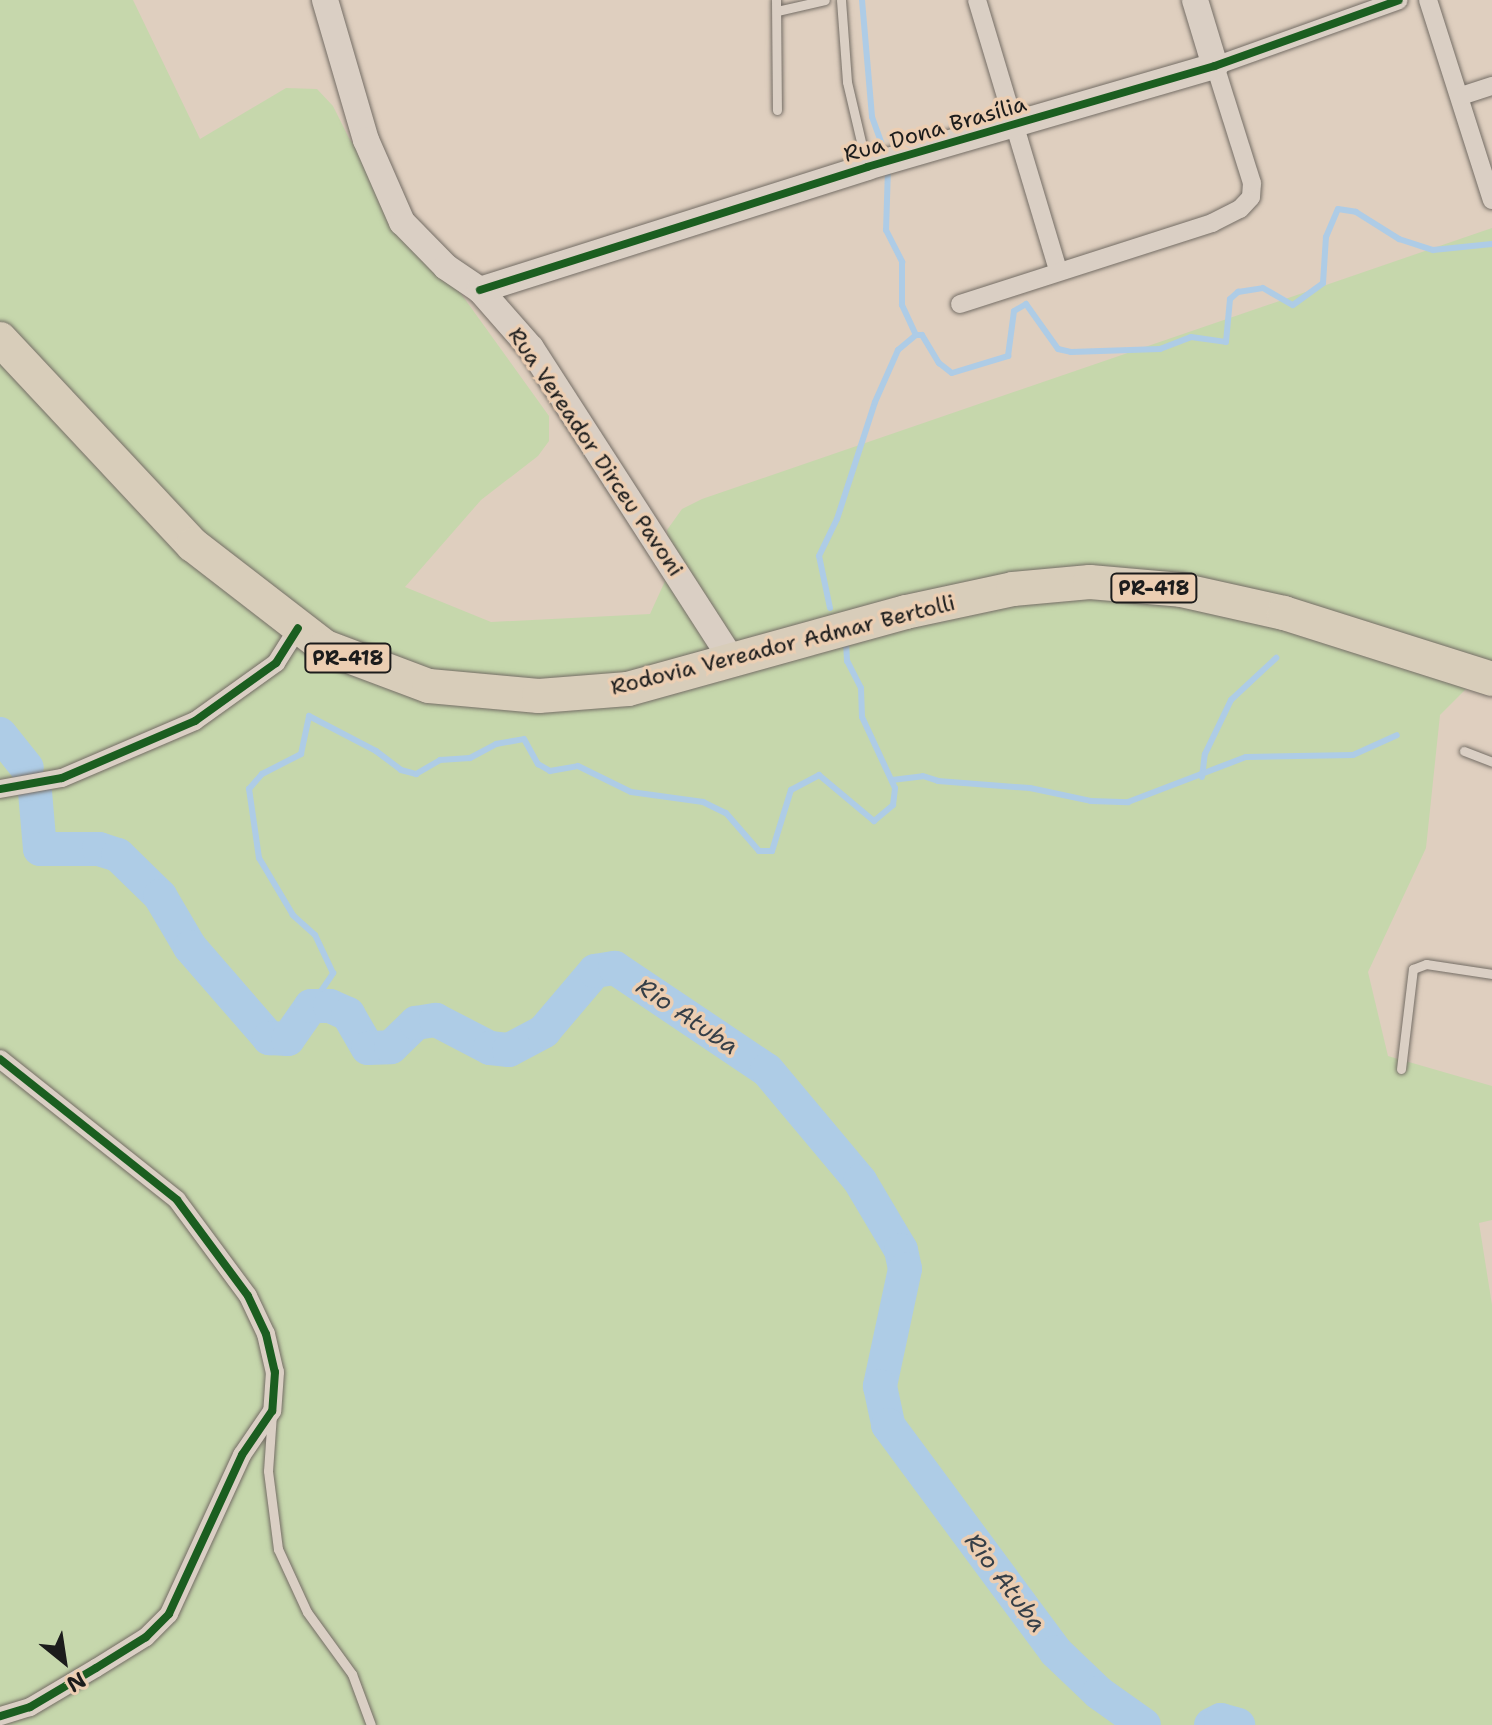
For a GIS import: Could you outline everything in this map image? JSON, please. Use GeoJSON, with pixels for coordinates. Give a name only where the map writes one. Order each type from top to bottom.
{"type":"FeatureCollection","features":[{"type":"Feature","properties":{"kind":"highway","name":"Rodovia Vereador Admar Bertolli"},"geometry":{"type":"LineString","coordinates":[[0,339],[193,545],[298,628],[325,647],[379,671],[474,693],[539,696],[628,689],[906,612],[1013,589],[1090,582],[1181,590],[1284,613],[1492,679]]}},
{"type":"Feature","properties":{"kind":"street","name":"Rua Vereador Dirceu Pavoni"},"geometry":{"type":"LineString","coordinates":[[325,0],[366,140],[402,222],[446,267],[480,290],[531,348],[733,662]]}},
{"type":"Feature","properties":{"kind":"street"},"geometry":{"type":"LineString","coordinates":[[977,0],[1058,270]]}},
{"type":"Feature","properties":{"kind":"street"},"geometry":{"type":"LineString","coordinates":[[960,304],[1212,223],[1240,209],[1251,197],[1252,183],[1195,0]]}},
{"type":"Feature","properties":{"kind":"street","name":"Rua Dona Brasília"},"geometry":{"type":"LineString","coordinates":[[480,290],[867,167],[1215,66],[1399,0]]}},
{"type":"Feature","properties":{"kind":"street"},"geometry":{"type":"LineString","coordinates":[[1428,0],[1492,200]]}},
{"type":"Feature","properties":{"kind":"street"},"geometry":{"type":"LineString","coordinates":[[1461,96],[1492,86]]}},
{"type":"Feature","properties":{"kind":"street"},"geometry":{"type":"LineString","coordinates":[[0,789],[62,778],[195,721],[276,663],[298,628]]}},
{"type":"Feature","properties":{"kind":"street"},"geometry":{"type":"LineString","coordinates":[[0,1059],[177,1200],[248,1296],[266,1334],[275,1372],[272,1411],[242,1455],[169,1614],[146,1637],[96,1668],[30,1707],[0,1716]]}},
{"type":"Feature","properties":{"kind":"lane"},"geometry":{"type":"LineString","coordinates":[[777,110],[776,5],[825,0]]}},
{"type":"Feature","properties":{"kind":"lane"},"geometry":{"type":"LineString","coordinates":[[841,0],[849,93],[867,167]]}},
{"type":"Feature","properties":{"kind":"lane"},"geometry":{"type":"LineString","coordinates":[[1464,751],[1492,762]]}},
{"type":"Feature","properties":{"kind":"lane"},"geometry":{"type":"LineString","coordinates":[[1401,1069],[1413,969],[1426,964],[1492,974]]}},
{"type":"Feature","properties":{"kind":"lane"},"geometry":{"type":"LineString","coordinates":[[272,1411],[268,1471],[278,1549],[307,1612],[352,1674],[371,1725]]}},
{"type":"Feature","properties":{"kind":"green space"},"geometry":{"type":"Polygon","coordinates":[[[0,0],[133,0],[200,139],[286,88],[317,89],[333,106],[349,138],[549,416],[549,441],[538,456],[481,500],[405,587],[491,622],[650,614],[671,568],[667,530],[682,509],[702,499],[1492,228],[1492,663],[1440,715],[1426,848],[1368,972],[1388,1056],[1492,1086],[1492,1220],[1479,1223],[1492,1305],[1492,1725],[0,1725],[0,0]]]}},
{"type":"Feature","properties":{"kind":"waterway"},"geometry":{"type":"LineString","coordinates":[[862,0],[872,117],[881,142]]}},
{"type":"Feature","properties":{"kind":"waterway"},"geometry":{"type":"LineString","coordinates":[[888,168],[886,230],[902,262],[902,305],[916,335],[922,335],[939,363],[952,373],[1008,356],[1014,311],[1026,304],[1058,349],[1071,352],[1160,349],[1191,337],[1226,342],[1230,299],[1238,292],[1263,288],[1293,305],[1323,283],[1326,237],[1338,209],[1356,212],[1399,239],[1433,250],[1492,244]]}},
{"type":"Feature","properties":{"kind":"waterway"},"geometry":{"type":"LineString","coordinates":[[830,608],[819,556],[837,519],[875,402],[898,350],[916,335]]}},
{"type":"Feature","properties":{"kind":"waterway"},"geometry":{"type":"LineString","coordinates":[[311,1006],[333,973],[315,935],[293,915],[259,858],[249,789],[262,774],[301,754],[309,716],[376,751],[401,770],[416,774],[440,760],[470,758],[496,744],[524,739],[538,764],[550,771],[578,766],[631,792],[703,802],[726,813],[759,851],[772,851],[791,790],[819,775],[874,821],[893,805],[895,788],[862,717],[861,688],[847,661],[846,640]]}},
{"type":"Feature","properties":{"kind":"waterway"},"geometry":{"type":"LineString","coordinates":[[1202,777],[1205,754],[1231,700],[1276,658]]}},
{"type":"Feature","properties":{"kind":"waterway","name":"Rio Atuba"},"geometry":{"type":"LineString","coordinates":[[0,734],[27,768]]}},
{"type":"Feature","properties":{"kind":"waterway"},"geometry":{"type":"LineString","coordinates":[[892,780],[923,776],[938,781],[1030,788],[1091,801],[1128,802],[1246,757],[1353,755],[1397,735]]}},
{"type":"Feature","properties":{"kind":"waterway","name":"Rio Atuba"},"geometry":{"type":"LineString","coordinates":[[35,792],[40,849],[99,849],[118,855],[160,896],[190,947],[269,1038],[288,1039],[311,1006],[330,1006],[348,1014],[368,1048],[391,1047],[416,1023],[436,1020],[490,1048],[509,1050],[544,1031],[595,971],[615,968],[767,1070],[860,1181],[901,1250],[905,1269],[880,1386],[888,1425],[1056,1652],[1099,1693],[1144,1725]]}},
{"type":"Feature","properties":{"kind":"waterway","name":"Rio Atuba"},"geometry":{"type":"LineString","coordinates":[[1211,1725],[1221,1720],[1238,1725]]}},
{"type":"Feature","properties":{"kind":"cycle path"},"geometry":{"type":"LineString","coordinates":[[480,290],[867,167],[1215,66],[1399,0]]}},
{"type":"Feature","properties":{"kind":"cycle path"},"geometry":{"type":"LineString","coordinates":[[0,789],[62,778],[195,721],[276,663],[298,628]]}},
{"type":"Feature","properties":{"kind":"cycle path"},"geometry":{"type":"LineString","coordinates":[[0,1059],[177,1200],[248,1296],[266,1334],[275,1372],[272,1411],[242,1455],[169,1614],[146,1637],[96,1668],[30,1707],[0,1716]]}}]}
